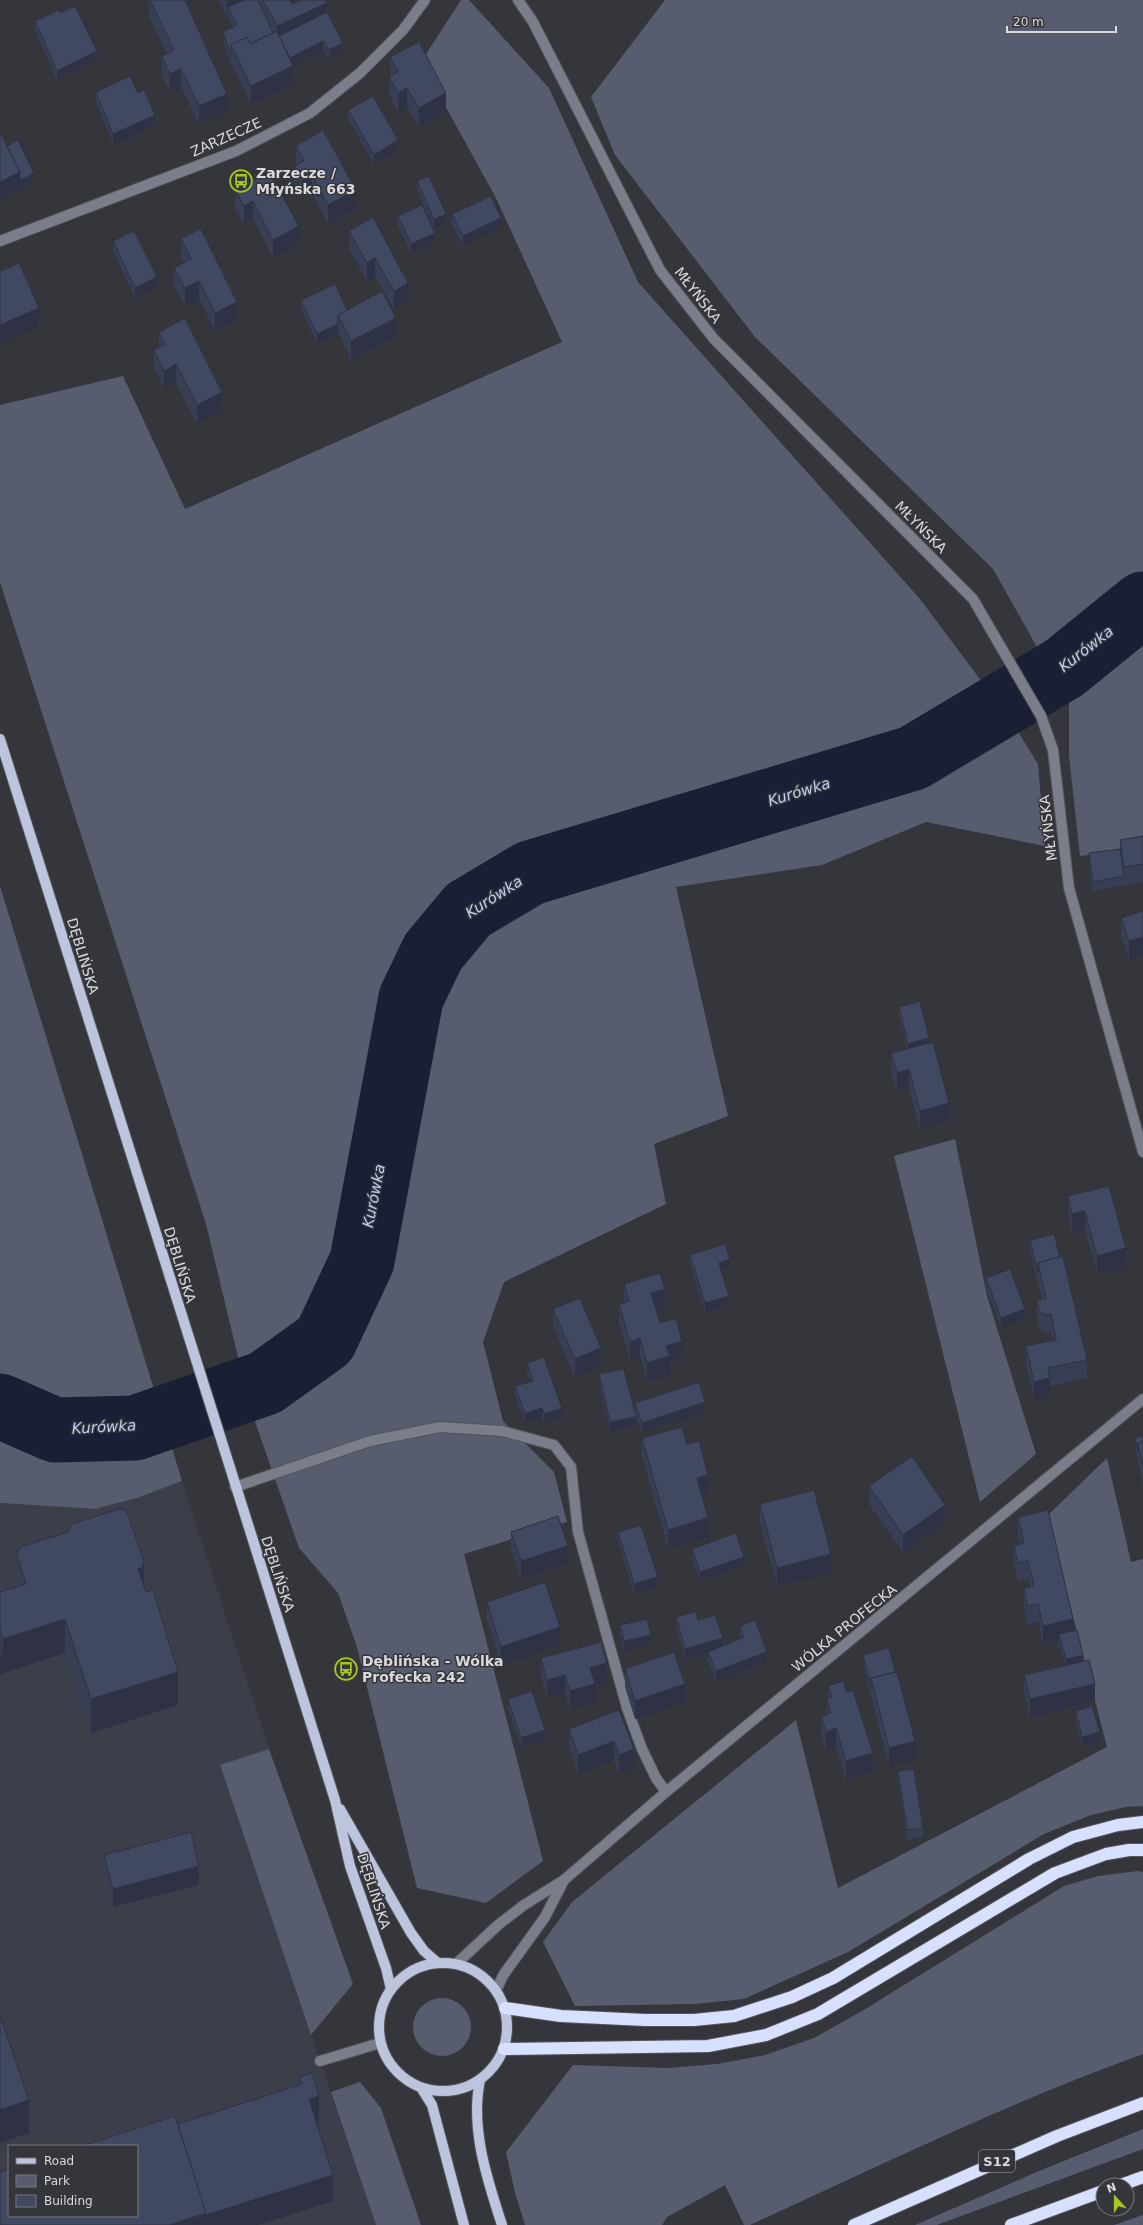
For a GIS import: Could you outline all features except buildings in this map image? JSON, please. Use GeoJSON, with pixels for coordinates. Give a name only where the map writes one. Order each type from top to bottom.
{"type":"FeatureCollection","features":[{"type":"Feature","properties":{"kind":"highway"},"geometry":{"type":"LineString","coordinates":[[505,2008],[561,2016],[645,2020],[694,2020],[734,2016],[792,1997],[833,1978],[1029,1859],[1073,1836],[1118,1824],[1143,1822]]}},
{"type":"Feature","properties":{"kind":"highway"},"geometry":{"type":"LineString","coordinates":[[504,2049],[708,2046],[766,2035],[818,2014],[1055,1873],[1106,1854],[1129,1850],[1143,1850]]}},
{"type":"Feature","properties":{"kind":"highway","name":"S12"},"geometry":{"type":"LineString","coordinates":[[854,2225],[1050,2139],[1143,2103]]}},
{"type":"Feature","properties":{"kind":"highway"},"geometry":{"type":"LineString","coordinates":[[1010,2225],[1095,2195]]}},
{"type":"Feature","properties":{"kind":"main road","name":"DĘBLIŃSKA"},"geometry":{"type":"LineString","coordinates":[[0,739],[335,1800],[350,1866],[386,1968],[391,1988]]}},
{"type":"Feature","properties":{"kind":"main road","name":"DĘBLIŃSKA"},"geometry":{"type":"LineString","coordinates":[[335,1800],[411,1933],[424,1951],[438,1963]]}},
{"type":"Feature","properties":{"kind":"main road"},"geometry":{"type":"LineString","coordinates":[[438,1963],[456,1964],[471,1969],[485,1978],[496,1990],[505,2008],[507,2032],[504,2049],[494,2066],[480,2080],[462,2089],[442,2092],[422,2088],[403,2078],[389,2062],[380,2043],[378,2024],[382,2006],[391,1988],[404,1976],[420,1966],[438,1963]]}},
{"type":"Feature","properties":{"kind":"main road"},"geometry":{"type":"LineString","coordinates":[[480,2080],[476,2099],[476,2116],[486,2171],[502,2225]]}},
{"type":"Feature","properties":{"kind":"main road"},"geometry":{"type":"LineString","coordinates":[[422,2088],[432,2105],[464,2225]]}},
{"type":"Feature","properties":{"kind":"street","name":"ZARZECZE"},"geometry":{"type":"LineString","coordinates":[[0,241],[236,151],[310,113],[360,73],[403,30],[425,0]]}},
{"type":"Feature","properties":{"kind":"street","name":"MŁYŃSKA"},"geometry":{"type":"LineString","coordinates":[[518,0],[533,22],[660,270],[714,339],[973,599],[1041,716],[1053,750],[1069,888],[1143,1152]]}},
{"type":"Feature","properties":{"kind":"street","name":"WÓLKA PROFECKA"},"geometry":{"type":"LineString","coordinates":[[456,1964],[498,1925],[524,1905],[564,1880],[666,1792],[1143,1399]]}},
{"type":"Feature","properties":{"kind":"street"},"geometry":{"type":"LineString","coordinates":[[235,1487],[370,1441],[440,1427],[502,1431],[554,1445],[570,1467],[578,1532],[627,1708],[642,1749],[656,1778],[666,1792]]}},
{"type":"Feature","properties":{"kind":"street","name":"WÓLKA PROFECKA"},"geometry":{"type":"LineString","coordinates":[[496,1990],[504,1974],[545,1917],[564,1880]]}},
{"type":"Feature","properties":{"kind":"street"},"geometry":{"type":"LineString","coordinates":[[320,2061],[380,2043]]}},
{"type":"Feature","properties":{"kind":"shaded area"},"geometry":{"type":"Polygon","coordinates":[[[182,1481],[269,1749],[220,1766],[376,2225],[0,2225],[0,1503],[95,1509],[137,1498],[182,1481]]]}},
{"type":"Feature","properties":{"kind":"green space"},"geometry":{"type":"Polygon","coordinates":[[[461,0],[469,0],[549,88],[638,282],[920,599],[1012,722],[1038,764],[1045,846],[926,822],[822,865],[676,887],[728,1116],[654,1144],[666,1204],[504,1282],[483,1342],[503,1421],[554,1472],[567,1522],[464,1554],[543,1861],[486,1903],[417,1888],[357,1647],[338,1593],[299,1548],[250,1407],[206,1224],[0,582],[0,405],[123,376],[185,509],[562,342],[496,198],[421,62],[461,0]]]}},
{"type":"Feature","properties":{"kind":"green space"},"geometry":{"type":"Polygon","coordinates":[[[665,0],[1143,0],[1143,849],[1080,856],[1069,756],[1069,704],[993,569],[755,337],[615,155],[591,97],[665,0]]]}},
{"type":"Feature","properties":{"kind":"green space"},"geometry":{"type":"Polygon","coordinates":[[[0,886],[182,1481],[137,1498],[95,1509],[0,1503],[0,886]]]}},
{"type":"Feature","properties":{"kind":"green space"},"geometry":{"type":"Polygon","coordinates":[[[955,1139],[987,1296],[1036,1454],[980,1502],[894,1156],[955,1139]]]}},
{"type":"Feature","properties":{"kind":"green space"},"geometry":{"type":"Polygon","coordinates":[[[1107,1458],[1131,1562],[1143,1559],[1143,1806],[1126,1807],[1091,1815],[1044,1834],[848,1952],[744,1999],[695,2004],[575,2006],[543,1942],[572,1902],[796,1720],[838,1888],[1107,1747],[1047,1516],[1107,1458]]]}},
{"type":"Feature","properties":{"kind":"green space"},"geometry":{"type":"Polygon","coordinates":[[[269,1749],[353,1984],[311,2035],[220,1765],[269,1749]]]}},
{"type":"Feature","properties":{"kind":"green space"},"geometry":{"type":"Polygon","coordinates":[[[1138,1871],[1143,1872],[1143,2054],[994,2114],[896,2157],[750,2225],[744,2225],[725,2185],[667,2217],[662,2225],[525,2225],[515,2193],[506,2152],[573,2065],[667,2068],[717,2064],[765,2055],[814,2038],[862,2011],[1064,1886],[1098,1876],[1138,1871]]]}},
{"type":"Feature","properties":{"kind":"green space"},"geometry":{"type":"Polygon","coordinates":[[[442,1998],[453,2000],[466,2011],[469,2016],[471,2027],[469,2038],[458,2051],[453,2054],[442,2056],[431,2054],[418,2043],[415,2038],[413,2027],[415,2016],[426,2003],[431,2000],[442,1998]]]}},
{"type":"Feature","properties":{"kind":"green space"},"geometry":{"type":"Polygon","coordinates":[[[360,2082],[381,2108],[421,2225],[376,2225],[331,2092],[360,2082]]]}},
{"type":"Feature","properties":{"kind":"green space"},"geometry":{"type":"Polygon","coordinates":[[[1143,2129],[1143,2149],[937,2225],[915,2225],[1039,2171],[1143,2129]]]}},
{"type":"Feature","properties":{"kind":"green space"},"geometry":{"type":"Polygon","coordinates":[[[1143,2215],[1143,2225],[1114,2225],[1143,2215]]]}},
{"type":"Feature","properties":{"kind":"waterway","name":"Kurówka"},"geometry":{"type":"LineString","coordinates":[[0,1406],[55,1430],[135,1428],[265,1383],[325,1340],[362,1261],[411,998],[433,952],[468,910],[530,873],[913,758],[1064,668],[1143,604]]}},
{"type":"Feature","properties":{"kind":"place","name":"Zarzecze / Młyńska 663"},"geometry":{"type":"Point","coordinates":[241,181]}},
{"type":"Feature","properties":{"kind":"place","name":"Dęblińska - Wólka Profecka 242"},"geometry":{"type":"Point","coordinates":[346,1669]}}]}
